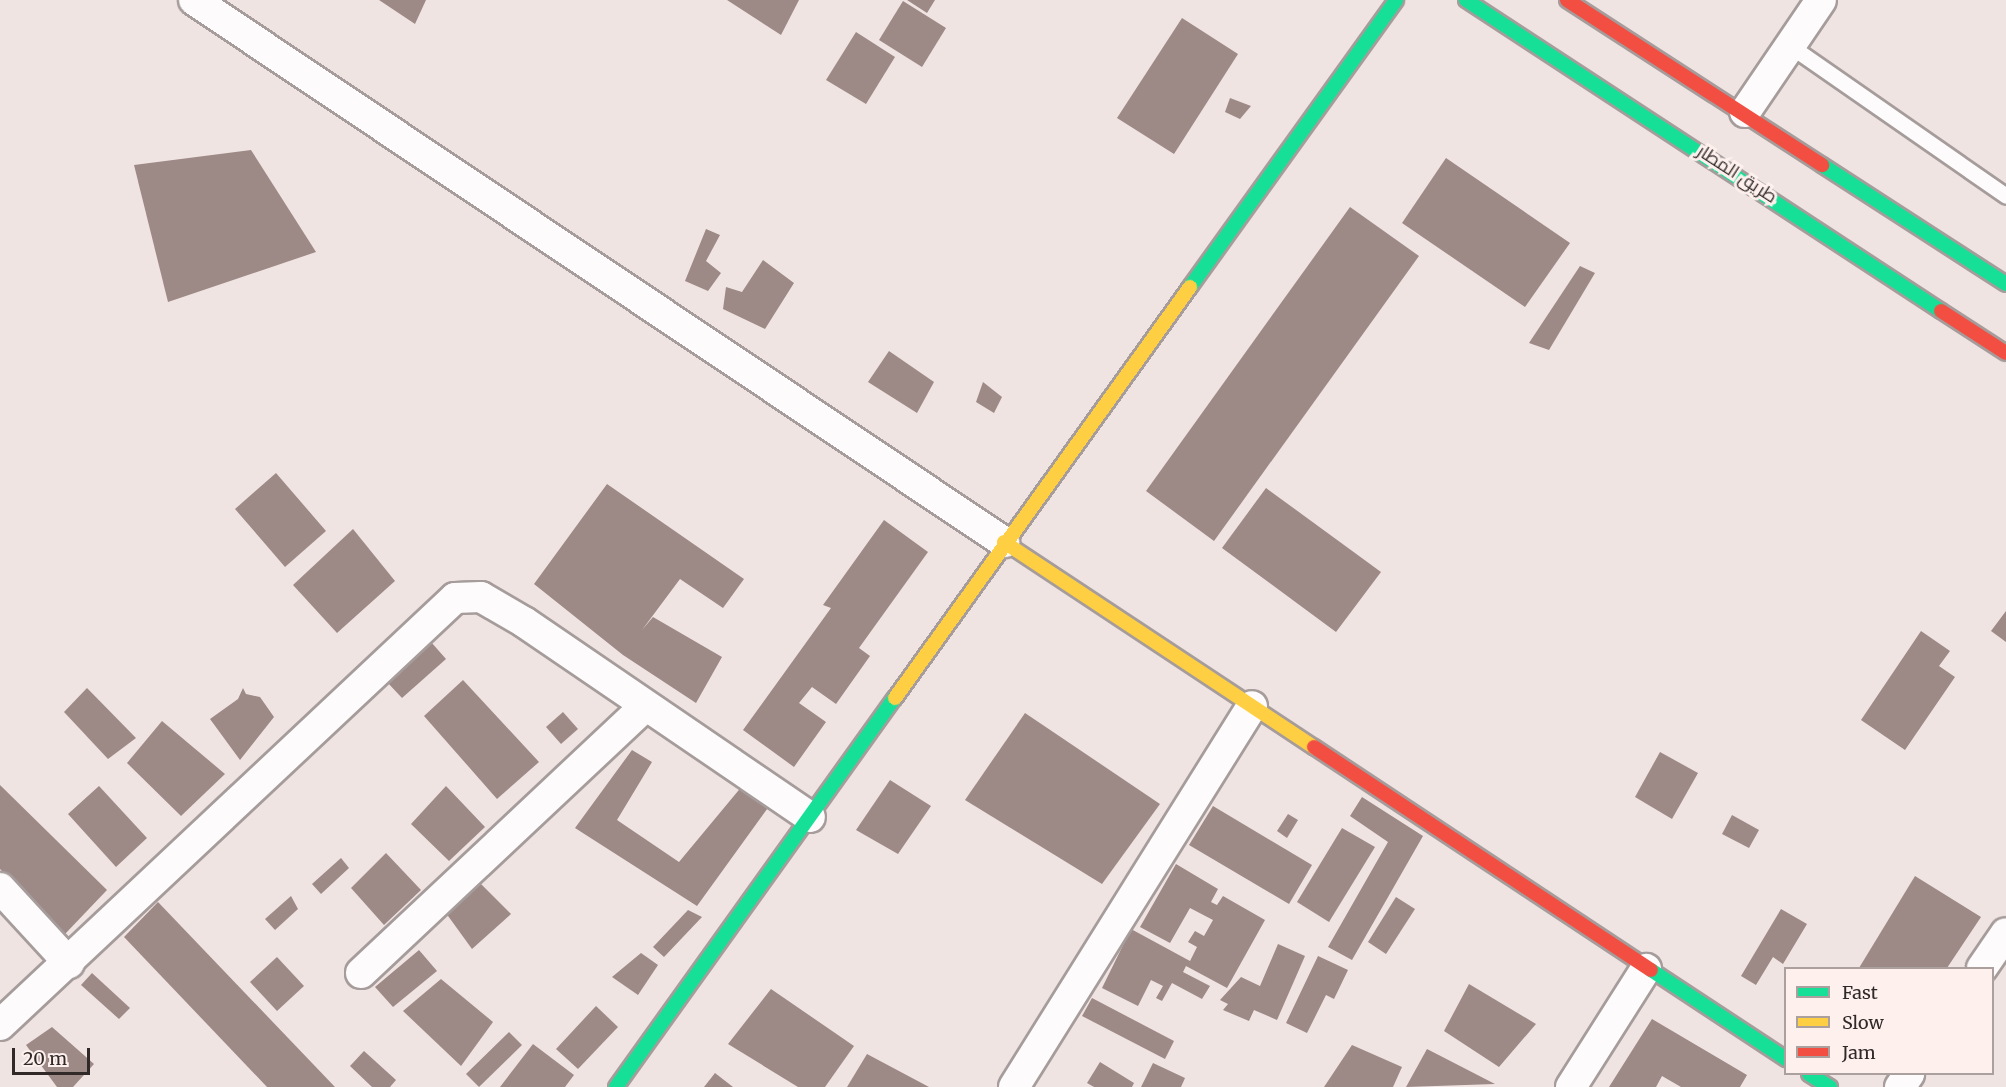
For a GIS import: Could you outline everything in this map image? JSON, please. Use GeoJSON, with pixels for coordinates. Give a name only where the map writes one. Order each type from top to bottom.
{"type":"FeatureCollection","features":[{"type":"Feature","properties":{"kind":"main road"},"geometry":{"type":"LineString","coordinates":[[616,1087],[1004,542],[1396,0]]}},
{"type":"Feature","properties":{"kind":"main road","name":"طريق المطار"},"geometry":{"type":"LineString","coordinates":[[1466,0],[1724,165],[2006,353]]}},
{"type":"Feature","properties":{"kind":"main road"},"geometry":{"type":"LineString","coordinates":[[1566,0],[1745,112],[2006,284]]}},
{"type":"Feature","properties":{"kind":"main road"},"geometry":{"type":"LineString","coordinates":[[1004,542],[1784,1058]]}},
{"type":"Feature","properties":{"kind":"main road"},"geometry":{"type":"LineString","coordinates":[[1811,1075],[1830,1087]]}},
{"type":"Feature","properties":{"kind":"street"},"geometry":{"type":"LineString","coordinates":[[194,0],[1004,542]]}},
{"type":"Feature","properties":{"kind":"street"},"geometry":{"type":"LineString","coordinates":[[1745,112],[1821,0]]}},
{"type":"Feature","properties":{"kind":"street"},"geometry":{"type":"LineString","coordinates":[[0,1026],[455,598],[481,597],[810,817]]}},
{"type":"Feature","properties":{"kind":"street"},"geometry":{"type":"LineString","coordinates":[[361,973],[645,706]]}},
{"type":"Feature","properties":{"kind":"street"},"geometry":{"type":"LineString","coordinates":[[1014,1087],[1252,706]]}},
{"type":"Feature","properties":{"kind":"street"},"geometry":{"type":"LineString","coordinates":[[0,888],[69,963]]}},
{"type":"Feature","properties":{"kind":"street"},"geometry":{"type":"LineString","coordinates":[[1983,967],[2006,933]]}},
{"type":"Feature","properties":{"kind":"street"},"geometry":{"type":"LineString","coordinates":[[1571,1087],[1646,969]]}},
{"type":"Feature","properties":{"kind":"lane"},"geometry":{"type":"LineString","coordinates":[[1789,45],[2006,196]]}},
{"type":"Feature","properties":{"kind":"building"},"geometry":{"type":"Polygon","coordinates":[[[379,0],[426,0],[415,24],[379,0]]]}},
{"type":"Feature","properties":{"kind":"building"},"geometry":{"type":"Polygon","coordinates":[[[727,0],[799,0],[781,35],[727,0]]]}},
{"type":"Feature","properties":{"kind":"building"},"geometry":{"type":"Polygon","coordinates":[[[907,0],[935,0],[927,13],[907,0]]]}},
{"type":"Feature","properties":{"kind":"building"},"geometry":{"type":"Polygon","coordinates":[[[903,1],[946,28],[922,67],[879,40],[903,1]]]}},
{"type":"Feature","properties":{"kind":"building"},"geometry":{"type":"Polygon","coordinates":[[[1182,18],[1238,54],[1174,154],[1117,118],[1182,18]]]}},
{"type":"Feature","properties":{"kind":"building"},"geometry":{"type":"Polygon","coordinates":[[[856,32],[895,57],[866,104],[826,80],[856,32]]]}},
{"type":"Feature","properties":{"kind":"building"},"geometry":{"type":"Polygon","coordinates":[[[1230,98],[1251,106],[1240,119],[1225,112],[1230,98]]]}},
{"type":"Feature","properties":{"kind":"building"},"geometry":{"type":"Polygon","coordinates":[[[251,150],[316,252],[168,302],[134,165],[251,150]]]}},
{"type":"Feature","properties":{"kind":"building"},"geometry":{"type":"Polygon","coordinates":[[[1446,158],[1570,243],[1525,307],[1402,223],[1446,158]]]}},
{"type":"Feature","properties":{"kind":"building"},"geometry":{"type":"Polygon","coordinates":[[[1350,207],[1419,256],[1214,541],[1146,491],[1350,207]]]}},
{"type":"Feature","properties":{"kind":"building"},"geometry":{"type":"Polygon","coordinates":[[[706,229],[720,235],[706,261],[721,273],[708,291],[685,281],[706,229]]]}},
{"type":"Feature","properties":{"kind":"building"},"geometry":{"type":"Polygon","coordinates":[[[763,260],[794,283],[765,329],[723,309],[726,287],[742,292],[763,260]]]}},
{"type":"Feature","properties":{"kind":"building"},"geometry":{"type":"Polygon","coordinates":[[[1580,266],[1595,273],[1549,350],[1529,343],[1580,266]]]}},
{"type":"Feature","properties":{"kind":"building"},"geometry":{"type":"Polygon","coordinates":[[[889,351],[934,382],[917,413],[868,382],[889,351]]]}},
{"type":"Feature","properties":{"kind":"building"},"geometry":{"type":"Polygon","coordinates":[[[983,382],[1002,397],[994,413],[976,402],[983,382]]]}},
{"type":"Feature","properties":{"kind":"building"},"geometry":{"type":"Polygon","coordinates":[[[276,473],[326,531],[285,567],[235,509],[276,473]]]}},
{"type":"Feature","properties":{"kind":"building"},"geometry":{"type":"Polygon","coordinates":[[[607,484],[744,579],[723,608],[680,579],[642,630],[653,617],[722,657],[696,703],[623,655],[534,584],[607,484]]]}},
{"type":"Feature","properties":{"kind":"building"},"geometry":{"type":"Polygon","coordinates":[[[1266,488],[1381,572],[1336,632],[1222,548],[1266,488]]]}},
{"type":"Feature","properties":{"kind":"building"},"geometry":{"type":"Polygon","coordinates":[[[884,520],[928,552],[859,648],[870,656],[836,704],[812,687],[799,703],[826,722],[794,767],[743,730],[831,608],[823,605],[884,520]]]}},
{"type":"Feature","properties":{"kind":"building"},"geometry":{"type":"Polygon","coordinates":[[[353,529],[395,581],[337,633],[293,585],[353,529]]]}},
{"type":"Feature","properties":{"kind":"building"},"geometry":{"type":"Polygon","coordinates":[[[2006,611],[2006,642],[1991,631],[2006,611]]]}},
{"type":"Feature","properties":{"kind":"building"},"geometry":{"type":"Polygon","coordinates":[[[1921,631],[1950,651],[1939,666],[1955,677],[1905,750],[1861,720],[1921,631]]]}},
{"type":"Feature","properties":{"kind":"building"},"geometry":{"type":"Polygon","coordinates":[[[431,642],[446,659],[402,698],[387,682],[431,642]]]}},
{"type":"Feature","properties":{"kind":"building"},"geometry":{"type":"Polygon","coordinates":[[[463,680],[539,762],[497,799],[424,716],[463,680]]]}},
{"type":"Feature","properties":{"kind":"building"},"geometry":{"type":"Polygon","coordinates":[[[87,688],[136,738],[108,759],[64,712],[87,688]]]}},
{"type":"Feature","properties":{"kind":"building"},"geometry":{"type":"Polygon","coordinates":[[[243,688],[246,694],[260,697],[274,717],[240,760],[210,719],[238,699],[243,688]]]}},
{"type":"Feature","properties":{"kind":"building"},"geometry":{"type":"Polygon","coordinates":[[[563,712],[578,729],[561,744],[546,727],[563,712]]]}},
{"type":"Feature","properties":{"kind":"building"},"geometry":{"type":"Polygon","coordinates":[[[1025,713],[1160,804],[1102,884],[965,800],[1025,713]]]}},
{"type":"Feature","properties":{"kind":"building"},"geometry":{"type":"Polygon","coordinates":[[[162,721],[225,774],[181,816],[127,763],[162,721]]]}},
{"type":"Feature","properties":{"kind":"building"},"geometry":{"type":"Polygon","coordinates":[[[632,750],[652,762],[617,820],[679,862],[743,785],[778,794],[697,906],[575,828],[632,750]]]}},
{"type":"Feature","properties":{"kind":"building"},"geometry":{"type":"Polygon","coordinates":[[[1660,752],[1698,773],[1672,819],[1635,797],[1660,752]]]}},
{"type":"Feature","properties":{"kind":"building"},"geometry":{"type":"Polygon","coordinates":[[[890,780],[931,806],[898,854],[856,830],[890,780]]]}},
{"type":"Feature","properties":{"kind":"building"},"geometry":{"type":"Polygon","coordinates":[[[0,785],[107,890],[65,934],[0,869],[0,785]]]}},
{"type":"Feature","properties":{"kind":"building"},"geometry":{"type":"Polygon","coordinates":[[[99,786],[147,838],[116,867],[68,814],[99,786]]]}},
{"type":"Feature","properties":{"kind":"building"},"geometry":{"type":"Polygon","coordinates":[[[446,786],[485,827],[449,861],[411,824],[446,786]]]}},
{"type":"Feature","properties":{"kind":"building"},"geometry":{"type":"Polygon","coordinates":[[[1362,797],[1423,836],[1352,960],[1328,947],[1388,842],[1350,816],[1362,797]]]}},
{"type":"Feature","properties":{"kind":"building"},"geometry":{"type":"Polygon","coordinates":[[[1213,806],[1312,865],[1289,904],[1189,845],[1213,806]]]}},
{"type":"Feature","properties":{"kind":"building"},"geometry":{"type":"Polygon","coordinates":[[[1288,814],[1298,820],[1287,838],[1277,831],[1288,814]]]}},
{"type":"Feature","properties":{"kind":"building"},"geometry":{"type":"Polygon","coordinates":[[[1732,815],[1759,830],[1749,848],[1722,834],[1732,815]]]}},
{"type":"Feature","properties":{"kind":"building"},"geometry":{"type":"Polygon","coordinates":[[[1342,828],[1375,847],[1329,922],[1297,902],[1342,828]]]}},
{"type":"Feature","properties":{"kind":"building"},"geometry":{"type":"Polygon","coordinates":[[[386,853],[421,890],[384,925],[351,888],[386,853]]]}},
{"type":"Feature","properties":{"kind":"building"},"geometry":{"type":"Polygon","coordinates":[[[341,858],[349,868],[321,894],[312,884],[341,858]]]}},
{"type":"Feature","properties":{"kind":"building"},"geometry":{"type":"Polygon","coordinates":[[[1176,864],[1218,889],[1211,902],[1217,905],[1223,896],[1265,920],[1227,988],[1186,966],[1183,972],[1210,986],[1202,999],[1172,983],[1162,1001],[1156,998],[1163,986],[1151,980],[1138,1006],[1102,988],[1131,929],[1190,961],[1197,947],[1188,942],[1195,931],[1204,936],[1213,920],[1190,908],[1170,943],[1140,927],[1176,864]]]}},
{"type":"Feature","properties":{"kind":"building"},"geometry":{"type":"Polygon","coordinates":[[[1915,876],[1981,917],[1948,967],[1860,967],[1915,876]]]}},
{"type":"Feature","properties":{"kind":"building"},"geometry":{"type":"Polygon","coordinates":[[[478,881],[511,914],[472,949],[443,909],[478,881]]]}},
{"type":"Feature","properties":{"kind":"building"},"geometry":{"type":"Polygon","coordinates":[[[291,896],[298,909],[275,930],[265,919],[291,896]]]}},
{"type":"Feature","properties":{"kind":"building"},"geometry":{"type":"Polygon","coordinates":[[[1396,897],[1415,909],[1386,954],[1368,942],[1396,897]]]}},
{"type":"Feature","properties":{"kind":"building"},"geometry":{"type":"Polygon","coordinates":[[[158,902],[335,1087],[267,1087],[124,937],[158,902]]]}},
{"type":"Feature","properties":{"kind":"building"},"geometry":{"type":"Polygon","coordinates":[[[1781,909],[1807,924],[1783,964],[1773,957],[1756,985],[1741,976],[1781,909]]]}},
{"type":"Feature","properties":{"kind":"building"},"geometry":{"type":"Polygon","coordinates":[[[688,910],[702,917],[664,957],[653,947],[688,910]]]}},
{"type":"Feature","properties":{"kind":"building"},"geometry":{"type":"Polygon","coordinates":[[[1278,944],[1305,956],[1277,1020],[1254,1010],[1249,1021],[1223,1010],[1228,1004],[1220,1000],[1241,977],[1260,986],[1278,944]]]}},
{"type":"Feature","properties":{"kind":"building"},"geometry":{"type":"Polygon","coordinates":[[[419,950],[437,971],[393,1007],[375,987],[419,950]]]}},
{"type":"Feature","properties":{"kind":"building"},"geometry":{"type":"Polygon","coordinates":[[[641,953],[658,965],[638,995],[612,977],[641,953]]]}},
{"type":"Feature","properties":{"kind":"building"},"geometry":{"type":"Polygon","coordinates":[[[1318,956],[1348,970],[1334,999],[1326,995],[1307,1033],[1286,1023],[1318,956]]]}},
{"type":"Feature","properties":{"kind":"building"},"geometry":{"type":"Polygon","coordinates":[[[277,957],[304,986],[277,1011],[250,982],[277,957]]]}},
{"type":"Feature","properties":{"kind":"building"},"geometry":{"type":"Polygon","coordinates":[[[92,973],[130,1008],[119,1019],[81,985],[92,973]]]}},
{"type":"Feature","properties":{"kind":"building"},"geometry":{"type":"Polygon","coordinates":[[[441,979],[493,1022],[461,1066],[403,1011],[441,979]]]}},
{"type":"Feature","properties":{"kind":"building"},"geometry":{"type":"Polygon","coordinates":[[[1469,984],[1536,1024],[1499,1067],[1444,1031],[1469,984]]]}},
{"type":"Feature","properties":{"kind":"building"},"geometry":{"type":"Polygon","coordinates":[[[771,989],[854,1046],[825,1087],[798,1087],[728,1044],[771,989]]]}},
{"type":"Feature","properties":{"kind":"building"},"geometry":{"type":"Polygon","coordinates":[[[1092,998],[1174,1041],[1165,1059],[1082,1016],[1092,998]]]}},
{"type":"Feature","properties":{"kind":"building"},"geometry":{"type":"Polygon","coordinates":[[[596,1006],[618,1027],[578,1069],[556,1049],[596,1006]]]}},
{"type":"Feature","properties":{"kind":"building"},"geometry":{"type":"Polygon","coordinates":[[[1652,1019],[1747,1075],[1740,1087],[1681,1087],[1662,1076],[1656,1087],[1609,1087],[1652,1019]]]}},
{"type":"Feature","properties":{"kind":"building"},"geometry":{"type":"Polygon","coordinates":[[[52,1027],[94,1064],[73,1087],[57,1087],[26,1045],[52,1027]]]}},
{"type":"Feature","properties":{"kind":"building"},"geometry":{"type":"Polygon","coordinates":[[[509,1032],[522,1045],[479,1087],[466,1074],[509,1032]]]}},
{"type":"Feature","properties":{"kind":"building"},"geometry":{"type":"Polygon","coordinates":[[[533,1044],[574,1075],[565,1087],[500,1087],[533,1044]]]}},
{"type":"Feature","properties":{"kind":"building"},"geometry":{"type":"Polygon","coordinates":[[[1352,1045],[1402,1067],[1393,1087],[1324,1087],[1352,1045]]]}},
{"type":"Feature","properties":{"kind":"building"},"geometry":{"type":"Polygon","coordinates":[[[1427,1049],[1495,1084],[1406,1087],[1427,1049]]]}},
{"type":"Feature","properties":{"kind":"building"},"geometry":{"type":"Polygon","coordinates":[[[364,1051],[396,1080],[390,1087],[372,1087],[350,1066],[364,1051]]]}},
{"type":"Feature","properties":{"kind":"building"},"geometry":{"type":"Polygon","coordinates":[[[867,1054],[929,1087],[847,1087],[867,1054]]]}},
{"type":"Feature","properties":{"kind":"building"},"geometry":{"type":"Polygon","coordinates":[[[1100,1062],[1134,1083],[1132,1087],[1094,1087],[1087,1083],[1100,1062]]]}},
{"type":"Feature","properties":{"kind":"building"},"geometry":{"type":"Polygon","coordinates":[[[1153,1063],[1185,1078],[1181,1087],[1141,1087],[1153,1063]]]}},
{"type":"Feature","properties":{"kind":"building"},"geometry":{"type":"Polygon","coordinates":[[[715,1073],[733,1087],[704,1087],[715,1073]]]}},
{"type":"Feature","properties":{"kind":"traffic: fast"},"geometry":{"type":"LineString","coordinates":[[1190,287],[1396,0]]}},
{"type":"Feature","properties":{"kind":"traffic: fast"},"geometry":{"type":"LineString","coordinates":[[1466,0],[1941,311]]}},
{"type":"Feature","properties":{"kind":"traffic: fast"},"geometry":{"type":"LineString","coordinates":[[1822,165],[2006,284]]}},
{"type":"Feature","properties":{"kind":"traffic: fast"},"geometry":{"type":"LineString","coordinates":[[616,1087],[895,698]]}},
{"type":"Feature","properties":{"kind":"traffic: fast"},"geometry":{"type":"LineString","coordinates":[[1651,970],[1784,1058]]}},
{"type":"Feature","properties":{"kind":"traffic: fast"},"geometry":{"type":"LineString","coordinates":[[1811,1075],[1830,1087]]}},
{"type":"Feature","properties":{"kind":"traffic: slow"},"geometry":{"type":"LineString","coordinates":[[895,698],[1190,287]]}},
{"type":"Feature","properties":{"kind":"traffic: slow"},"geometry":{"type":"LineString","coordinates":[[1004,542],[1314,747]]}},
{"type":"Feature","properties":{"kind":"traffic: jam"},"geometry":{"type":"LineString","coordinates":[[1567,0],[1822,165]]}},
{"type":"Feature","properties":{"kind":"traffic: jam"},"geometry":{"type":"LineString","coordinates":[[1941,311],[2006,353]]}},
{"type":"Feature","properties":{"kind":"traffic: jam"},"geometry":{"type":"LineString","coordinates":[[1314,747],[1651,970]]}}]}
